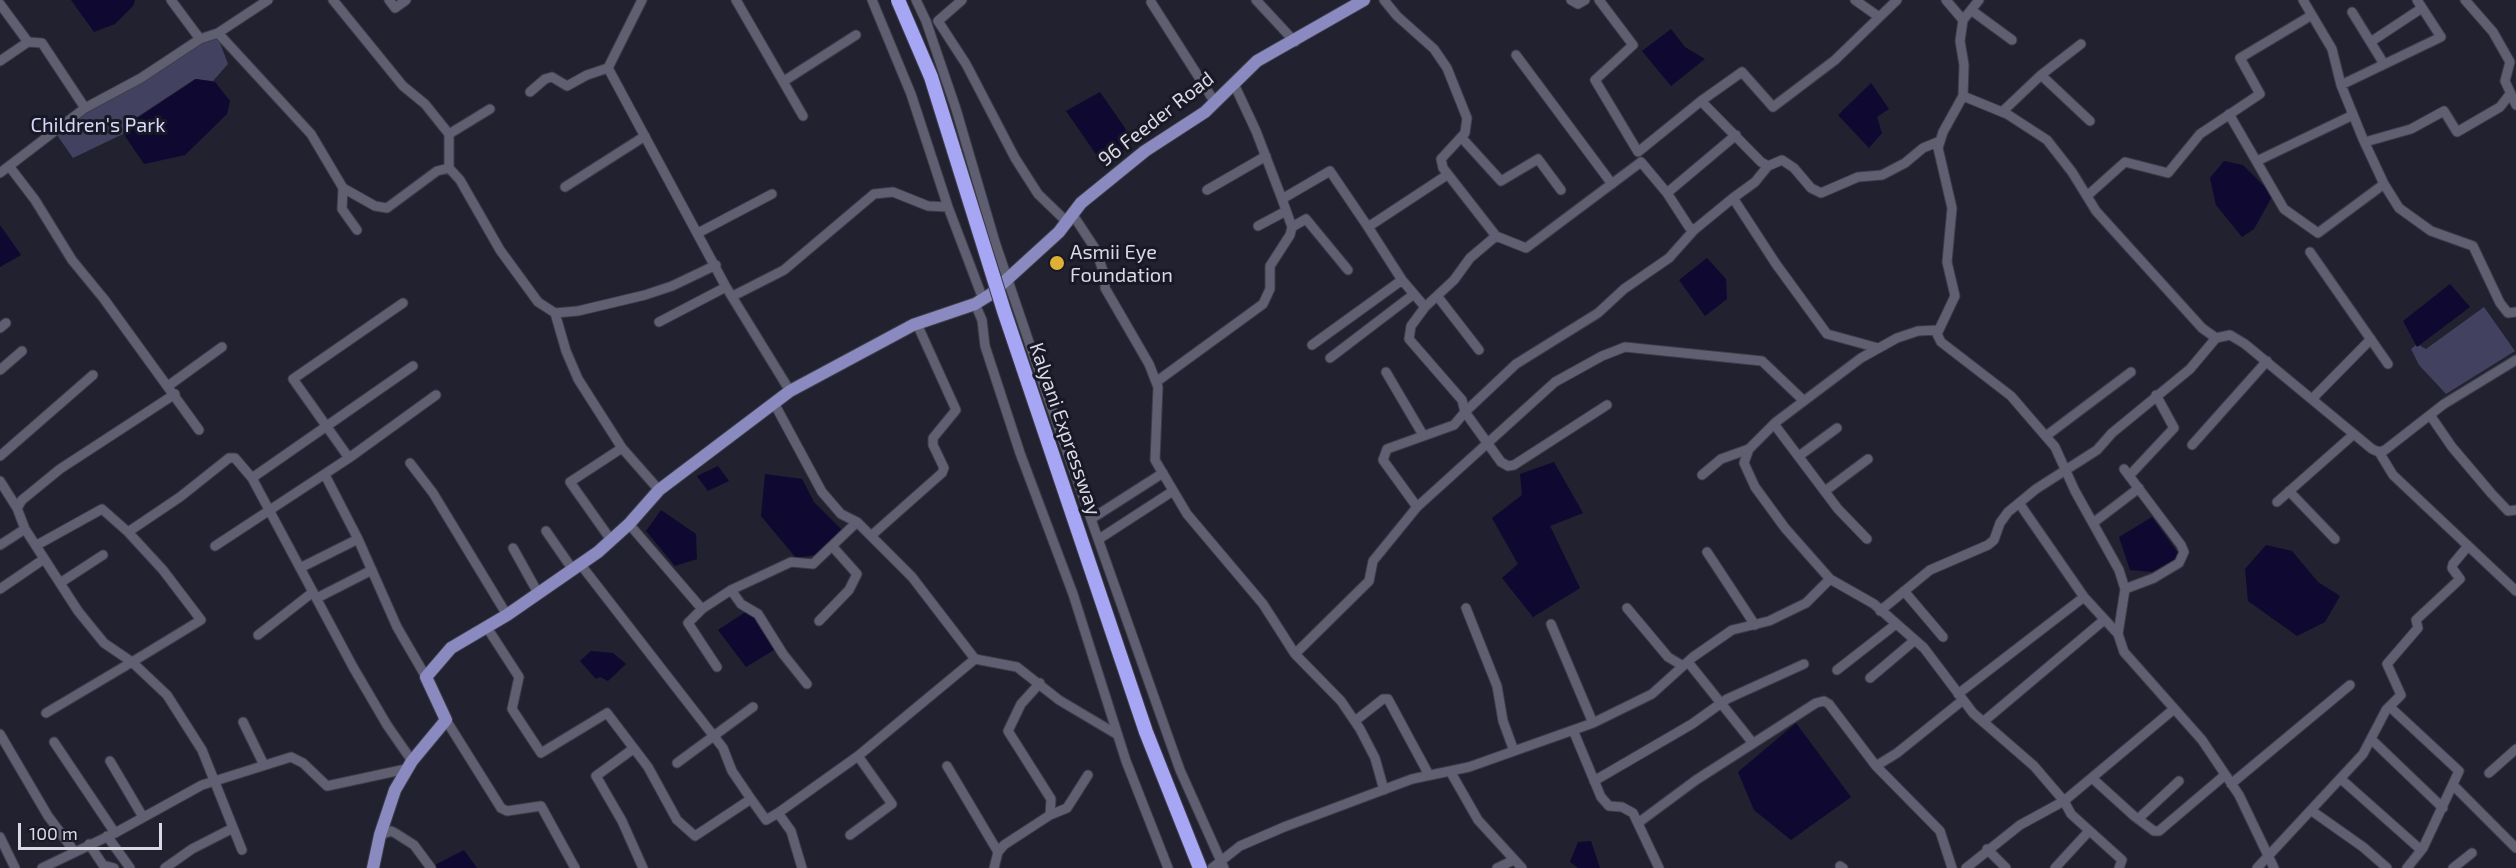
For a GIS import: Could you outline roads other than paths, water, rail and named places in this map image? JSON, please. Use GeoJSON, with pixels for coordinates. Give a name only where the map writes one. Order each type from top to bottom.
{"type":"FeatureCollection","features":[{"type":"Feature","properties":{"kind":"highway","name":"Kalyani Expressway"},"geometry":{"type":"LineString","coordinates":[[898,0],[931,77],[1004,311],[1146,732],[1200,868]]}},
{"type":"Feature","properties":{"kind":"main road","name":"96 Feeder Road"},"geometry":{"type":"LineString","coordinates":[[983,299],[1008,280],[1070,219],[1081,203],[1122,169],[1205,112],[1257,61],[1295,42],[1364,0]]}},
{"type":"Feature","properties":{"kind":"main road"},"geometry":{"type":"LineString","coordinates":[[373,868],[380,835],[395,790],[409,765],[446,720],[426,676],[451,648],[507,615],[577,567],[629,524],[659,490],[790,391],[918,324],[983,299]]}},
{"type":"Feature","properties":{"kind":"street"},"geometry":{"type":"LineString","coordinates":[[171,0],[200,39]]}},
{"type":"Feature","properties":{"kind":"street"},"geometry":{"type":"LineString","coordinates":[[0,173],[85,108],[141,78],[200,39],[218,33],[268,0]]}},
{"type":"Feature","properties":{"kind":"street"},"geometry":{"type":"LineString","coordinates":[[333,0],[403,86],[425,104],[449,134],[449,168],[460,180],[506,258],[538,302],[555,313],[578,311],[645,295],[672,286],[716,265]]}},
{"type":"Feature","properties":{"kind":"street"},"geometry":{"type":"LineString","coordinates":[[389,0],[395,8],[406,0]]}},
{"type":"Feature","properties":{"kind":"street"},"geometry":{"type":"LineString","coordinates":[[530,92],[545,79],[552,77],[567,86],[608,68],[642,0]]}},
{"type":"Feature","properties":{"kind":"street"},"geometry":{"type":"LineString","coordinates":[[736,0],[803,116]]}},
{"type":"Feature","properties":{"kind":"street"},"geometry":{"type":"LineString","coordinates":[[872,0],[911,94],[948,207],[983,299],[982,320],[985,346],[1020,453],[1072,594],[1118,735],[1168,868]]}},
{"type":"Feature","properties":{"kind":"street"},"geometry":{"type":"LineString","coordinates":[[916,0],[926,21],[956,109],[1008,280],[1091,519],[1180,770],[1222,864]]}},
{"type":"Feature","properties":{"kind":"street"},"geometry":{"type":"LineString","coordinates":[[962,0],[938,21],[966,64],[1015,158],[1038,194],[1070,219],[1096,250],[1105,277],[1105,288],[1156,382],[1155,460],[1187,514],[1263,604],[1295,654],[1341,701],[1375,758],[1384,790]]}},
{"type":"Feature","properties":{"kind":"street"},"geometry":{"type":"LineString","coordinates":[[1256,0],[1295,42]]}},
{"type":"Feature","properties":{"kind":"street"},"geometry":{"type":"LineString","coordinates":[[1384,0],[1397,16],[1434,49],[1447,68],[1467,118],[1465,133],[1441,159],[1447,175],[1496,236],[1526,248],[1641,162],[1694,230]]}},
{"type":"Feature","properties":{"kind":"street"},"geometry":{"type":"LineString","coordinates":[[1571,0],[1578,4],[1585,0]]}},
{"type":"Feature","properties":{"kind":"street"},"geometry":{"type":"LineString","coordinates":[[1599,0],[1633,45],[1595,80],[1638,152],[1701,101],[1743,72],[1773,107],[1835,60],[1897,0]]}},
{"type":"Feature","properties":{"kind":"street"},"geometry":{"type":"LineString","coordinates":[[1855,0],[1879,17]]}},
{"type":"Feature","properties":{"kind":"street"},"geometry":{"type":"LineString","coordinates":[[1946,0],[1963,20]]}},
{"type":"Feature","properties":{"kind":"street"},"geometry":{"type":"LineString","coordinates":[[1979,0],[1963,20],[1960,41],[1964,65],[1963,96],[1938,148],[1952,208],[1947,262],[1955,296],[1950,311],[1938,330],[1941,342],[2011,396],[2055,447],[2119,570],[2125,589],[2118,634]]}},
{"type":"Feature","properties":{"kind":"street"},"geometry":{"type":"LineString","coordinates":[[2303,0],[2332,49],[2341,85],[2353,115],[2384,184],[2399,208],[2432,231],[2473,246],[2500,303],[2508,313],[2516,312]]}},
{"type":"Feature","properties":{"kind":"street"},"geometry":{"type":"LineString","coordinates":[[2465,0],[2493,32],[2513,60],[2505,81],[2516,105]]}},
{"type":"Feature","properties":{"kind":"street"},"geometry":{"type":"LineString","coordinates":[[1151,3],[1214,101]]}},
{"type":"Feature","properties":{"kind":"street"},"geometry":{"type":"LineString","coordinates":[[0,4],[28,42]]}},
{"type":"Feature","properties":{"kind":"street"},"geometry":{"type":"LineString","coordinates":[[2341,85],[2441,37],[2420,4],[2372,41]]}},
{"type":"Feature","properties":{"kind":"street"},"geometry":{"type":"LineString","coordinates":[[1971,10],[2012,40]]}},
{"type":"Feature","properties":{"kind":"street"},"geometry":{"type":"LineString","coordinates":[[2352,12],[2372,41],[2384,64]]}},
{"type":"Feature","properties":{"kind":"street"},"geometry":{"type":"LineString","coordinates":[[2087,196],[2125,162],[2168,173],[2200,134],[2260,94],[2240,58],[2312,15]]}},
{"type":"Feature","properties":{"kind":"street"},"geometry":{"type":"LineString","coordinates":[[218,33],[311,134],[343,188],[375,206],[387,208],[437,171],[449,168]]}},
{"type":"Feature","properties":{"kind":"street"},"geometry":{"type":"LineString","coordinates":[[784,81],[856,35]]}},
{"type":"Feature","properties":{"kind":"street"},"geometry":{"type":"LineString","coordinates":[[0,61],[28,42],[42,44],[85,108]]}},
{"type":"Feature","properties":{"kind":"street"},"geometry":{"type":"LineString","coordinates":[[2002,112],[2041,75],[2081,44]]}},
{"type":"Feature","properties":{"kind":"street"},"geometry":{"type":"LineString","coordinates":[[1516,55],[1612,184]]}},
{"type":"Feature","properties":{"kind":"street"},"geometry":{"type":"LineString","coordinates":[[608,68],[726,286],[790,391]]}},
{"type":"Feature","properties":{"kind":"street"},"geometry":{"type":"LineString","coordinates":[[2041,75],[2090,121]]}},
{"type":"Feature","properties":{"kind":"street"},"geometry":{"type":"LineString","coordinates":[[1234,84],[1266,156],[1292,227]]}},
{"type":"Feature","properties":{"kind":"street"},"geometry":{"type":"LineString","coordinates":[[2365,142],[2411,129],[2444,111],[2457,132],[2500,107],[2510,94]]}},
{"type":"Feature","properties":{"kind":"street"},"geometry":{"type":"LineString","coordinates":[[1963,96],[2002,112],[2028,126],[2047,140],[2096,211],[2202,328],[2216,338]]}},
{"type":"Feature","properties":{"kind":"street"},"geometry":{"type":"LineString","coordinates":[[1701,101],[1768,166]]}},
{"type":"Feature","properties":{"kind":"street"},"geometry":{"type":"LineString","coordinates":[[449,134],[490,109]]}},
{"type":"Feature","properties":{"kind":"street"},"geometry":{"type":"LineString","coordinates":[[2229,114],[2284,209],[2318,233],[2384,184]]}},
{"type":"Feature","properties":{"kind":"street"},"geometry":{"type":"LineString","coordinates":[[2257,161],[2353,115]]}},
{"type":"Feature","properties":{"kind":"street"},"geometry":{"type":"LineString","coordinates":[[1667,193],[1736,135]]}},
{"type":"Feature","properties":{"kind":"street"},"geometry":{"type":"LineString","coordinates":[[565,187],[645,136]]}},
{"type":"Feature","properties":{"kind":"street"},"geometry":{"type":"LineString","coordinates":[[1461,137],[1501,181],[1538,159],[1561,190]]}},
{"type":"Feature","properties":{"kind":"street"},"geometry":{"type":"LineString","coordinates":[[1417,507],[1383,460],[1387,449],[1454,425],[1516,364],[1598,313],[1624,289],[1669,258],[1694,230],[1755,182],[1768,166],[1782,160],[1794,168],[1811,188],[1821,192],[1858,177],[1882,176],[1905,163],[1923,148],[1940,141]]}},
{"type":"Feature","properties":{"kind":"street"},"geometry":{"type":"LineString","coordinates":[[1207,190],[1266,156]]}},
{"type":"Feature","properties":{"kind":"street"},"geometry":{"type":"LineString","coordinates":[[9,166],[35,200],[72,260],[199,430]]}},
{"type":"Feature","properties":{"kind":"street"},"geometry":{"type":"LineString","coordinates":[[1282,200],[1330,171],[1401,280],[1425,307]]}},
{"type":"Feature","properties":{"kind":"street"},"geometry":{"type":"LineString","coordinates":[[1368,227],[1447,175]]}},
{"type":"Feature","properties":{"kind":"street"},"geometry":{"type":"LineString","coordinates":[[343,188],[342,209],[357,230]]}},
{"type":"Feature","properties":{"kind":"street"},"geometry":{"type":"LineString","coordinates":[[733,296],[784,270],[874,194],[893,192],[928,206],[948,207]]}},
{"type":"Feature","properties":{"kind":"street"},"geometry":{"type":"LineString","coordinates":[[698,233],[772,194]]}},
{"type":"Feature","properties":{"kind":"street"},"geometry":{"type":"LineString","coordinates":[[1733,198],[1776,264],[1827,334],[1878,348]]}},
{"type":"Feature","properties":{"kind":"street"},"geometry":{"type":"LineString","coordinates":[[1258,226],[1287,211]]}},
{"type":"Feature","properties":{"kind":"street"},"geometry":{"type":"LineString","coordinates":[[1156,382],[1263,304],[1270,289],[1270,266],[1292,227],[1306,219],[1348,270]]}},
{"type":"Feature","properties":{"kind":"street"},"geometry":{"type":"LineString","coordinates":[[1496,236],[1470,258],[1454,280],[1425,307],[1411,326],[1409,339],[1431,368],[1462,400],[1465,412],[1502,462],[1514,465],[1607,405]]}},
{"type":"Feature","properties":{"kind":"street"},"geometry":{"type":"LineString","coordinates":[[2310,252],[2388,364]]}},
{"type":"Feature","properties":{"kind":"street"},"geometry":{"type":"LineString","coordinates":[[1312,345],[1401,280]]}},
{"type":"Feature","properties":{"kind":"street"},"geometry":{"type":"LineString","coordinates":[[659,322],[726,286]]}},
{"type":"Feature","properties":{"kind":"street"},"geometry":{"type":"LineString","coordinates":[[1330,358],[1414,294]]}},
{"type":"Feature","properties":{"kind":"street"},"geometry":{"type":"LineString","coordinates":[[1438,297],[1479,350]]}},
{"type":"Feature","properties":{"kind":"street"},"geometry":{"type":"LineString","coordinates":[[349,458],[293,379],[404,303]]}},
{"type":"Feature","properties":{"kind":"street"},"geometry":{"type":"LineString","coordinates":[[555,313],[566,351],[578,379],[622,448],[659,490]]}},
{"type":"Feature","properties":{"kind":"street"},"geometry":{"type":"LineString","coordinates":[[872,535],[942,473],[944,468],[933,445],[933,438],[956,410],[918,324]]}},
{"type":"Feature","properties":{"kind":"street"},"geometry":{"type":"LineString","coordinates":[[1702,475],[1721,459],[1749,449],[1774,424],[1878,348],[1918,331],[1938,330]]}},
{"type":"Feature","properties":{"kind":"street"},"geometry":{"type":"LineString","coordinates":[[1880,610],[1930,570],[1988,545],[1997,534],[2000,523],[2019,503],[2036,489],[2066,472],[2097,450],[2112,433],[2190,369],[2216,338],[2230,335],[2267,361],[2379,452],[2393,475],[2516,591]]}},
{"type":"Feature","properties":{"kind":"street"},"geometry":{"type":"LineString","coordinates":[[2312,399],[2371,339]]}},
{"type":"Feature","properties":{"kind":"street"},"geometry":{"type":"LineString","coordinates":[[17,508],[22,500],[60,469],[171,390],[222,346]]}},
{"type":"Feature","properties":{"kind":"street"},"geometry":{"type":"LineString","coordinates":[[1295,654],[1369,581],[1373,561],[1417,507],[1487,441],[1555,382],[1602,356],[1625,347],[1762,361],[1804,401]]}},
{"type":"Feature","properties":{"kind":"street"},"geometry":{"type":"LineString","coordinates":[[0,370],[22,351]]}},
{"type":"Feature","properties":{"kind":"street"},"geometry":{"type":"LineString","coordinates":[[2379,452],[2430,415],[2516,360]]}},
{"type":"Feature","properties":{"kind":"street"},"geometry":{"type":"LineString","coordinates":[[2192,444],[2267,361]]}},
{"type":"Feature","properties":{"kind":"street"},"geometry":{"type":"LineString","coordinates":[[252,478],[413,366]]}},
{"type":"Feature","properties":{"kind":"street"},"geometry":{"type":"LineString","coordinates":[[1386,372],[1422,435]]}},
{"type":"Feature","properties":{"kind":"street"},"geometry":{"type":"LineString","coordinates":[[2046,436],[2131,372]]}},
{"type":"Feature","properties":{"kind":"street"},"geometry":{"type":"LineString","coordinates":[[0,456],[93,375]]}},
{"type":"Feature","properties":{"kind":"street"},"geometry":{"type":"LineString","coordinates":[[215,546],[270,507],[325,475],[436,395]]}},
{"type":"Feature","properties":{"kind":"street"},"geometry":{"type":"LineString","coordinates":[[2125,589],[2154,578],[2179,563],[2184,552],[2126,472],[2175,428],[2157,395]]}},
{"type":"Feature","properties":{"kind":"street"},"geometry":{"type":"LineString","coordinates":[[774,403],[822,492],[841,514],[857,522],[872,535],[912,577],[975,659],[1017,668],[1059,700],[1118,735]]}},
{"type":"Feature","properties":{"kind":"street"},"geometry":{"type":"LineString","coordinates":[[2430,415],[2452,447],[2491,493],[2508,511],[2516,510]]}},
{"type":"Feature","properties":{"kind":"street"},"geometry":{"type":"LineString","coordinates":[[1774,424],[1825,491],[1867,539]]}},
{"type":"Feature","properties":{"kind":"street"},"geometry":{"type":"LineString","coordinates":[[1799,456],[1837,428]]}},
{"type":"Feature","properties":{"kind":"street"},"geometry":{"type":"LineString","coordinates":[[2277,502],[2354,434]]}},
{"type":"Feature","properties":{"kind":"street"},"geometry":{"type":"LineString","coordinates":[[611,540],[570,482],[622,448]]}},
{"type":"Feature","properties":{"kind":"street"},"geometry":{"type":"LineString","coordinates":[[1749,449],[1744,463],[1755,487],[1785,528],[1830,579],[1880,610],[1924,648],[1983,722],[2034,766],[2064,801],[2071,814],[2122,860],[2119,868]]}},
{"type":"Feature","properties":{"kind":"street"},"geometry":{"type":"LineString","coordinates":[[42,868],[215,780],[291,757],[303,762],[327,786],[409,765],[300,568],[270,507],[252,478],[235,458],[229,458],[180,497],[128,532]]}},
{"type":"Feature","properties":{"kind":"street"},"geometry":{"type":"LineString","coordinates":[[1825,491],[1869,459]]}},
{"type":"Feature","properties":{"kind":"street"},"geometry":{"type":"LineString","coordinates":[[410,463],[433,493],[507,615]]}},
{"type":"Feature","properties":{"kind":"street"},"geometry":{"type":"LineString","coordinates":[[1091,519],[1163,473]]}},
{"type":"Feature","properties":{"kind":"street"},"geometry":{"type":"LineString","coordinates":[[325,475],[358,539],[398,627],[426,676]]}},
{"type":"Feature","properties":{"kind":"street"},"geometry":{"type":"LineString","coordinates":[[0,481],[17,508],[26,529],[78,611],[104,643],[132,662],[167,695],[179,711],[202,750],[242,850]]}},
{"type":"Feature","properties":{"kind":"street"},"geometry":{"type":"LineString","coordinates":[[2093,523],[2139,489]]}},
{"type":"Feature","properties":{"kind":"street"},"geometry":{"type":"LineString","coordinates":[[1099,539],[1173,491]]}},
{"type":"Feature","properties":{"kind":"street"},"geometry":{"type":"LineString","coordinates":[[2289,491],[2335,539]]}},
{"type":"Feature","properties":{"kind":"street"},"geometry":{"type":"LineString","coordinates":[[2019,503],[2084,597],[2118,634],[2124,652],[2202,740],[2232,784],[2274,868]]}},
{"type":"Feature","properties":{"kind":"street"},"geometry":{"type":"LineString","coordinates":[[36,545],[100,509],[128,532],[163,570],[201,620],[46,713]]}},
{"type":"Feature","properties":{"kind":"street"},"geometry":{"type":"LineString","coordinates":[[717,667],[688,623],[702,609],[731,590],[791,562],[813,564],[857,522]]}},
{"type":"Feature","properties":{"kind":"street"},"geometry":{"type":"LineString","coordinates":[[629,524],[702,609]]}},
{"type":"Feature","properties":{"kind":"street"},"geometry":{"type":"LineString","coordinates":[[0,544],[26,529]]}},
{"type":"Feature","properties":{"kind":"street"},"geometry":{"type":"LineString","coordinates":[[546,531],[714,736],[723,748],[732,771],[766,820],[858,756],[975,659]]}},
{"type":"Feature","properties":{"kind":"street"},"geometry":{"type":"LineString","coordinates":[[300,568],[358,539]]}},
{"type":"Feature","properties":{"kind":"street"},"geometry":{"type":"LineString","coordinates":[[819,621],[849,590],[857,574],[832,546]]}},
{"type":"Feature","properties":{"kind":"street"},"geometry":{"type":"LineString","coordinates":[[2258,868],[2363,754],[2390,706],[2401,695],[2387,664],[2418,628],[2416,620],[2460,579],[2452,568],[2468,546]]}},
{"type":"Feature","properties":{"kind":"street"},"geometry":{"type":"LineString","coordinates":[[513,548],[538,593]]}},
{"type":"Feature","properties":{"kind":"street"},"geometry":{"type":"LineString","coordinates":[[1707,552],[1755,625]]}},
{"type":"Feature","properties":{"kind":"street"},"geometry":{"type":"LineString","coordinates":[[60,583],[103,555]]}},
{"type":"Feature","properties":{"kind":"street"},"geometry":{"type":"LineString","coordinates":[[0,589],[44,559]]}},
{"type":"Feature","properties":{"kind":"street"},"geometry":{"type":"LineString","coordinates":[[258,635],[315,595],[372,570]]}},
{"type":"Feature","properties":{"kind":"street"},"geometry":{"type":"LineString","coordinates":[[1212,868],[1222,864],[1240,846],[1284,827],[1384,790],[1514,751],[1593,723],[1652,694],[1685,664],[1732,630],[1769,621],[1806,603],[1830,579]]}},
{"type":"Feature","properties":{"kind":"street"},"geometry":{"type":"LineString","coordinates":[[731,590],[741,604],[758,614],[783,654],[807,684]]}},
{"type":"Feature","properties":{"kind":"street"},"geometry":{"type":"LineString","coordinates":[[1904,591],[1943,637]]}},
{"type":"Feature","properties":{"kind":"street"},"geometry":{"type":"LineString","coordinates":[[1876,766],[1897,753],[1961,697],[2084,597]]}},
{"type":"Feature","properties":{"kind":"street"},"geometry":{"type":"LineString","coordinates":[[1466,608],[1497,686],[1503,721],[1514,751]]}},
{"type":"Feature","properties":{"kind":"street"},"geometry":{"type":"LineString","coordinates":[[1627,608],[1668,657],[1685,664],[1722,703],[1752,742]]}},
{"type":"Feature","properties":{"kind":"street"},"geometry":{"type":"LineString","coordinates":[[1983,722],[2104,620]]}},
{"type":"Feature","properties":{"kind":"street"},"geometry":{"type":"LineString","coordinates":[[1551,624],[1593,723]]}},
{"type":"Feature","properties":{"kind":"street"},"geometry":{"type":"LineString","coordinates":[[1837,670],[1896,624]]}},
{"type":"Feature","properties":{"kind":"street"},"geometry":{"type":"LineString","coordinates":[[486,626],[519,677],[512,709],[541,753],[607,713],[658,784],[677,820],[695,836],[751,799]]}},
{"type":"Feature","properties":{"kind":"street"},"geometry":{"type":"LineString","coordinates":[[1870,678],[1915,640]]}},
{"type":"Feature","properties":{"kind":"street"},"geometry":{"type":"LineString","coordinates":[[1594,781],[1692,724],[1722,703],[1762,681],[1804,664]]}},
{"type":"Feature","properties":{"kind":"street"},"geometry":{"type":"LineString","coordinates":[[1040,684],[1021,704],[1008,731],[1051,799],[1050,815]]}},
{"type":"Feature","properties":{"kind":"street"},"geometry":{"type":"LineString","coordinates":[[2232,784],[2350,685]]}},
{"type":"Feature","properties":{"kind":"street"},"geometry":{"type":"LineString","coordinates":[[1355,722],[1386,698],[1399,716],[1429,775]]}},
{"type":"Feature","properties":{"kind":"street"},"geometry":{"type":"LineString","coordinates":[[1638,823],[1752,742],[1816,703],[1824,701],[1876,766],[1940,831],[1953,868]]}},
{"type":"Feature","properties":{"kind":"street"},"geometry":{"type":"LineString","coordinates":[[2390,706],[2459,771],[2421,850],[2407,868]]}},
{"type":"Feature","properties":{"kind":"street"},"geometry":{"type":"LineString","coordinates":[[677,763],[753,707]]}},
{"type":"Feature","properties":{"kind":"street"},"geometry":{"type":"LineString","coordinates":[[1966,868],[2020,825],[2064,801],[2174,709]]}},
{"type":"Feature","properties":{"kind":"street"},"geometry":{"type":"LineString","coordinates":[[446,720],[501,808],[507,811],[541,806],[575,868]]}},
{"type":"Feature","properties":{"kind":"street"},"geometry":{"type":"LineString","coordinates":[[243,722],[264,765]]}},
{"type":"Feature","properties":{"kind":"street"},"geometry":{"type":"LineString","coordinates":[[1573,730],[1601,797],[1609,807],[1622,807],[1633,813],[1659,868]]}},
{"type":"Feature","properties":{"kind":"street"},"geometry":{"type":"LineString","coordinates":[[0,734],[48,816],[74,851]]}},
{"type":"Feature","properties":{"kind":"street"},"geometry":{"type":"LineString","coordinates":[[2371,739],[2443,808]]}},
{"type":"Feature","properties":{"kind":"street"},"geometry":{"type":"LineString","coordinates":[[54,742],[130,868]]}},
{"type":"Feature","properties":{"kind":"street"},"geometry":{"type":"LineString","coordinates":[[633,749],[596,776],[622,821],[643,868]]}},
{"type":"Feature","properties":{"kind":"street"},"geometry":{"type":"LineString","coordinates":[[2489,773],[2516,749]]}},
{"type":"Feature","properties":{"kind":"street"},"geometry":{"type":"LineString","coordinates":[[850,835],[892,804],[858,756]]}},
{"type":"Feature","properties":{"kind":"street"},"geometry":{"type":"LineString","coordinates":[[110,761],[143,817]]}},
{"type":"Feature","properties":{"kind":"street"},"geometry":{"type":"LineString","coordinates":[[947,766],[998,852]]}},
{"type":"Feature","properties":{"kind":"street"},"geometry":{"type":"LineString","coordinates":[[1450,771],[1478,820],[1522,868]]}},
{"type":"Feature","properties":{"kind":"street"},"geometry":{"type":"LineString","coordinates":[[994,868],[998,852],[1050,815],[1066,808],[1088,775]]}},
{"type":"Feature","properties":{"kind":"street"},"geometry":{"type":"LineString","coordinates":[[2092,778],[2138,819],[2154,831],[2159,831],[2225,775]]}},
{"type":"Feature","properties":{"kind":"street"},"geometry":{"type":"LineString","coordinates":[[2341,778],[2421,850]]}},
{"type":"Feature","properties":{"kind":"street"},"geometry":{"type":"LineString","coordinates":[[2138,819],[2179,781]]}},
{"type":"Feature","properties":{"kind":"street"},"geometry":{"type":"LineString","coordinates":[[2453,785],[2516,848]]}},
{"type":"Feature","properties":{"kind":"street"},"geometry":{"type":"LineString","coordinates":[[2312,811],[2363,847],[2387,868]]}},
{"type":"Feature","properties":{"kind":"street"},"geometry":{"type":"LineString","coordinates":[[778,813],[790,831],[802,868]]}},
{"type":"Feature","properties":{"kind":"street"},"geometry":{"type":"LineString","coordinates":[[165,868],[192,849],[233,828]]}},
{"type":"Feature","properties":{"kind":"street"},"geometry":{"type":"LineString","coordinates":[[380,835],[391,831],[414,845],[430,868]]}},
{"type":"Feature","properties":{"kind":"street"},"geometry":{"type":"LineString","coordinates":[[2055,868],[2089,831]]}},
{"type":"Feature","properties":{"kind":"street"},"geometry":{"type":"LineString","coordinates":[[0,837],[15,868]]}},
{"type":"Feature","properties":{"kind":"street"},"geometry":{"type":"LineString","coordinates":[[89,844],[103,866],[114,868]]}},
{"type":"Feature","properties":{"kind":"street"},"geometry":{"type":"LineString","coordinates":[[1987,849],[2006,868]]}},
{"type":"Feature","properties":{"kind":"street"},"geometry":{"type":"LineString","coordinates":[[2453,868],[2472,853]]}},
{"type":"Feature","properties":{"kind":"street"},"geometry":{"type":"LineString","coordinates":[[1497,868],[1514,860]]}},
{"type":"Feature","properties":{"kind":"place","name":"Asmii Eye Foundation"},"geometry":{"type":"Point","coordinates":[1057,263]}},
{"type":"Feature","properties":{"kind":"park label","name":"Children's Park"},"geometry":{"type":"Point","coordinates":[98,125]}}]}
